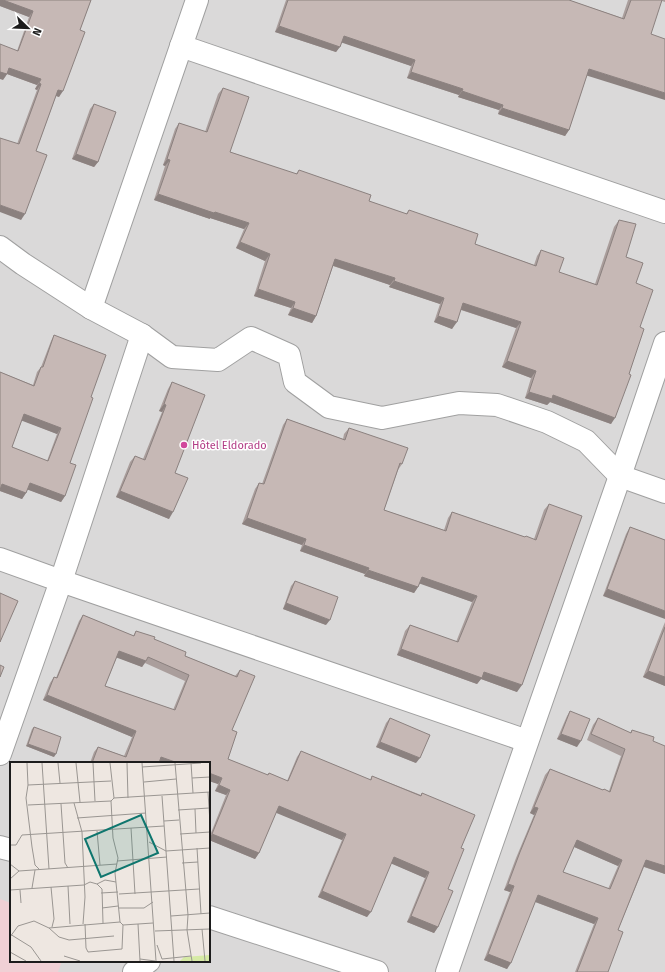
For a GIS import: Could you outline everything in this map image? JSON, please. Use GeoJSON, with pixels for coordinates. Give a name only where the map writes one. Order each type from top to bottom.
{"type":"FeatureCollection","features":[{"type":"Feature","properties":{"kind":"street"},"geometry":{"type":"LineString","coordinates":[[90,308],[197,0]]}},
{"type":"Feature","properties":{"kind":"street"},"geometry":{"type":"LineString","coordinates":[[181,46],[665,212]]}},
{"type":"Feature","properties":{"kind":"street"},"geometry":{"type":"LineString","coordinates":[[0,247],[90,308],[142,335],[172,357],[218,360],[251,338],[289,355],[295,382],[329,407],[336,409],[382,418],[459,403],[497,405],[547,422],[586,442],[620,476],[665,492]]}},
{"type":"Feature","properties":{"kind":"street"},"geometry":{"type":"LineString","coordinates":[[0,754],[61,581],[142,335]]}},
{"type":"Feature","properties":{"kind":"street"},"geometry":{"type":"LineString","coordinates":[[447,972],[665,343]]}},
{"type":"Feature","properties":{"kind":"street"},"geometry":{"type":"LineString","coordinates":[[0,559],[527,741]]}},
{"type":"Feature","properties":{"kind":"street"},"geometry":{"type":"LineString","coordinates":[[0,847],[10,850]]}},
{"type":"Feature","properties":{"kind":"street"},"geometry":{"type":"LineString","coordinates":[[213,922],[377,972]]}},
{"type":"Feature","properties":{"kind":"street"},"geometry":{"type":"LineString","coordinates":[[134,972],[148,962]]}},
{"type":"Feature","properties":{"kind":"shaded area"},"geometry":{"type":"Polygon","coordinates":[[[0,0],[665,0],[665,972],[0,972],[0,0]]]}},
{"type":"Feature","properties":{"kind":"shaded area"},"geometry":{"type":"Polygon","coordinates":[[[0,899],[10,903],[10,962],[62,962],[58,972],[0,972],[0,899]]]}},
{"type":"Feature","properties":{"kind":"building"},"geometry":{"type":"Polygon","coordinates":[[[3,0],[91,0],[80,30],[85,32],[63,91],[58,90],[36,151],[47,155],[25,214],[0,205],[0,138],[19,144],[41,84],[39,83],[41,79],[9,68],[7,74],[0,72],[0,44],[18,51],[33,11],[3,0]]]}},
{"type":"Feature","properties":{"kind":"building"},"geometry":{"type":"Polygon","coordinates":[[[288,0],[569,0],[624,19],[631,0],[662,0],[651,34],[665,39],[665,93],[589,69],[569,130],[502,108],[503,105],[462,91],[463,89],[411,72],[415,60],[344,36],[340,47],[279,26],[288,0]]]}},
{"type":"Feature","properties":{"kind":"building"},"geometry":{"type":"Polygon","coordinates":[[[223,88],[249,97],[230,152],[297,174],[299,170],[371,195],[369,201],[407,214],[409,210],[478,234],[475,244],[536,266],[541,250],[564,258],[559,272],[597,285],[619,220],[636,224],[626,257],[643,263],[636,283],[653,290],[640,327],[644,329],[629,374],[631,375],[615,418],[553,395],[552,399],[529,392],[536,371],[507,361],[521,322],[463,303],[457,322],[438,316],[444,298],[394,281],[395,278],[335,259],[316,316],[293,308],[295,302],[258,289],[270,254],[240,242],[249,223],[158,194],[170,160],[167,159],[179,123],[207,132],[223,88]]]}},
{"type":"Feature","properties":{"kind":"building"},"geometry":{"type":"Polygon","coordinates":[[[94,104],[116,112],[98,162],[76,154],[94,104]]]}},
{"type":"Feature","properties":{"kind":"building"},"geometry":{"type":"Polygon","coordinates":[[[54,335],[106,355],[91,397],[93,398],[70,463],[76,465],[65,496],[30,483],[26,493],[2,484],[0,490],[0,372],[34,386],[41,367],[43,367],[54,335]],[[24,414],[12,447],[48,461],[61,428],[24,414]]]}},
{"type":"Feature","properties":{"kind":"building"},"geometry":{"type":"Polygon","coordinates":[[[172,382],[205,395],[175,473],[188,478],[173,512],[120,491],[135,456],[145,460],[166,405],[164,404],[172,382]]]}},
{"type":"Feature","properties":{"kind":"building"},"geometry":{"type":"Polygon","coordinates":[[[287,419],[345,440],[349,428],[408,448],[402,464],[400,463],[384,510],[446,531],[452,512],[536,540],[549,504],[582,516],[522,685],[484,672],[482,678],[401,649],[410,625],[458,642],[477,596],[422,577],[418,587],[368,570],[369,568],[304,545],[306,539],[247,518],[259,483],[264,484],[287,419]]]}},
{"type":"Feature","properties":{"kind":"building"},"geometry":{"type":"Polygon","coordinates":[[[630,527],[665,540],[665,611],[607,589],[630,527]]]}},
{"type":"Feature","properties":{"kind":"building"},"geometry":{"type":"Polygon","coordinates":[[[295,581],[338,597],[330,620],[286,603],[295,581]]]}},
{"type":"Feature","properties":{"kind":"building"},"geometry":{"type":"Polygon","coordinates":[[[0,593],[18,601],[0,642],[0,593]]]}},
{"type":"Feature","properties":{"kind":"building"},"geometry":{"type":"Polygon","coordinates":[[[83,615],[134,636],[136,631],[155,637],[154,639],[186,652],[185,656],[237,677],[240,670],[255,676],[232,730],[237,732],[228,759],[268,775],[269,773],[288,781],[301,751],[371,780],[372,776],[421,796],[422,793],[475,815],[461,848],[464,849],[448,889],[453,891],[438,927],[411,916],[429,872],[394,857],[371,912],[322,891],[346,834],[279,806],[259,853],[212,834],[230,790],[219,785],[222,778],[210,773],[210,762],[175,762],[161,757],[159,762],[92,762],[98,747],[126,757],[136,731],[47,695],[54,677],[57,678],[83,615]],[[119,651],[105,686],[175,710],[189,675],[148,657],[146,661],[119,651]]]}},
{"type":"Feature","properties":{"kind":"building"},"geometry":{"type":"Polygon","coordinates":[[[665,627],[665,677],[648,671],[665,627]]]}},
{"type":"Feature","properties":{"kind":"building"},"geometry":{"type":"Polygon","coordinates":[[[0,665],[4,667],[0,677],[0,665]]]}},
{"type":"Feature","properties":{"kind":"building"},"geometry":{"type":"Polygon","coordinates":[[[570,711],[590,719],[581,741],[561,734],[570,711]]]}},
{"type":"Feature","properties":{"kind":"building"},"geometry":{"type":"Polygon","coordinates":[[[390,718],[430,735],[420,758],[380,742],[390,718]]]}},
{"type":"Feature","properties":{"kind":"building"},"geometry":{"type":"Polygon","coordinates":[[[598,718],[631,733],[632,730],[654,737],[653,741],[665,746],[665,866],[646,860],[618,930],[623,932],[608,972],[577,972],[598,918],[538,895],[511,963],[488,954],[514,886],[508,884],[538,808],[534,807],[550,769],[610,792],[625,749],[591,734],[598,718]],[[577,840],[563,872],[610,889],[622,860],[577,840]]]}},
{"type":"Feature","properties":{"kind":"building"},"geometry":{"type":"Polygon","coordinates":[[[34,727],[61,737],[56,754],[28,744],[34,727]]]}},
{"type":"Feature","properties":{"kind":"place","name":"Hôtel Eldorado"},"geometry":{"type":"Point","coordinates":[184,445]}}]}
